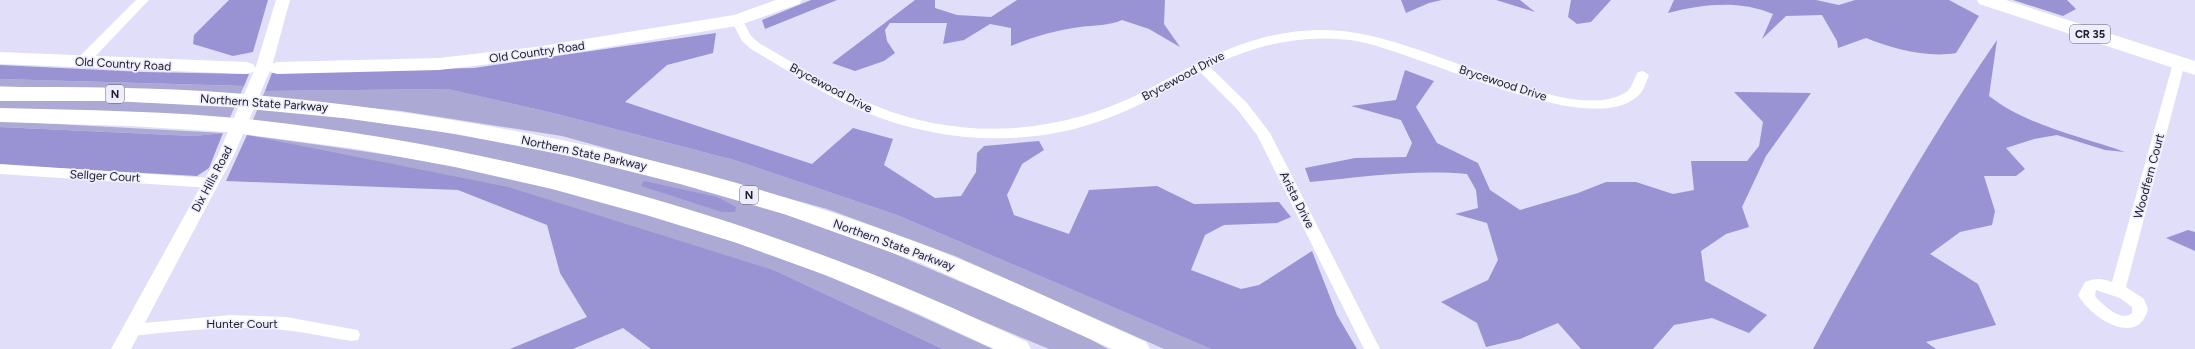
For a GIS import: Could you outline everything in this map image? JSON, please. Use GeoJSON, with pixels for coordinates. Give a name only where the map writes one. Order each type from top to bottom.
{"type":"FeatureCollection","features":[{"type":"Feature","properties":{"kind":"main road","name":"Old Country Road"},"geometry":{"type":"LineString","coordinates":[[277,68],[392,66],[484,60],[577,47],[737,20],[793,0]]}},
{"type":"Feature","properties":{"kind":"main road","name":"CR 35"},"geometry":{"type":"LineString","coordinates":[[1986,0],[2187,66]]}},
{"type":"Feature","properties":{"kind":"main road","name":"Old Country Road"},"geometry":{"type":"LineString","coordinates":[[0,58],[247,68]]}},
{"type":"Feature","properties":{"kind":"main road","name":"Northern State Parkway"},"geometry":{"type":"LineString","coordinates":[[0,94],[130,94],[340,109],[460,127],[613,158],[713,184],[900,245],[993,283],[1137,349]]}},
{"type":"Feature","properties":{"kind":"main road","name":"Northern State Parkway"},"geometry":{"type":"LineString","coordinates":[[0,116],[191,123],[259,128],[488,165],[660,209],[736,232],[873,284],[1018,349]]}},
{"type":"Feature","properties":{"kind":"street"},"geometry":{"type":"LineString","coordinates":[[82,62],[143,0]]}},
{"type":"Feature","properties":{"kind":"street","name":"Dix Hills Road"},"geometry":{"type":"LineString","coordinates":[[121,349],[210,182],[226,155],[264,66],[283,0]]}},
{"type":"Feature","properties":{"kind":"street","name":"Brycewood Drive"},"geometry":{"type":"LineString","coordinates":[[737,20],[746,38],[755,46],[855,102],[905,121],[959,132],[989,135],[1024,133],[1102,116],[1135,102],[1201,66],[1255,42],[1280,36],[1311,34],[1342,35],[1372,40],[1535,95],[1564,102],[1594,104],[1617,101],[1634,93],[1643,76]]}},
{"type":"Feature","properties":{"kind":"street","name":"Arista Drive"},"geometry":{"type":"LineString","coordinates":[[1201,66],[1226,88],[1251,115],[1263,133],[1372,349]]}},
{"type":"Feature","properties":{"kind":"street","name":"Woodfern Court"},"geometry":{"type":"LineString","coordinates":[[2118,289],[2187,66]]}},
{"type":"Feature","properties":{"kind":"street","name":"Sellger Court"},"geometry":{"type":"LineString","coordinates":[[0,170],[210,182]]}},
{"type":"Feature","properties":{"kind":"street","name":"Hunter Court"},"geometry":{"type":"LineString","coordinates":[[132,330],[183,324],[263,322],[295,325],[352,335]]}},
{"type":"Feature","properties":{"kind":"shaded area"},"geometry":{"type":"Polygon","coordinates":[[[229,0],[268,0],[253,52],[233,56],[193,44],[194,35],[229,0]]]}},
{"type":"Feature","properties":{"kind":"shaded area"},"geometry":{"type":"Polygon","coordinates":[[[811,0],[837,0],[765,29],[762,20],[811,0]]]}},
{"type":"Feature","properties":{"kind":"shaded area"},"geometry":{"type":"Polygon","coordinates":[[[915,0],[935,0],[935,8],[957,15],[991,17],[1017,0],[1165,0],[1164,24],[1180,47],[1149,29],[1122,20],[1107,24],[1071,28],[1053,32],[1011,46],[1011,28],[990,24],[964,40],[943,44],[947,23],[890,23],[885,30],[887,41],[895,53],[884,61],[855,71],[832,63],[915,0]]]}},
{"type":"Feature","properties":{"kind":"shaded area"},"geometry":{"type":"Polygon","coordinates":[[[1401,0],[1442,0],[1429,3],[1406,13],[1401,0]]]}},
{"type":"Feature","properties":{"kind":"shaded area"},"geometry":{"type":"Polygon","coordinates":[[[1496,0],[1520,0],[1535,12],[1496,0]]]}},
{"type":"Feature","properties":{"kind":"shaded area"},"geometry":{"type":"Polygon","coordinates":[[[1571,0],[1611,0],[1591,22],[1577,24],[1568,17],[1571,0]]]}},
{"type":"Feature","properties":{"kind":"shaded area"},"geometry":{"type":"Polygon","coordinates":[[[1674,0],[1816,0],[1839,5],[1855,0],[1949,0],[1979,16],[1956,53],[1934,54],[1910,52],[1887,46],[1866,38],[1838,48],[1837,41],[1822,15],[1786,16],[1762,39],[1773,14],[1734,5],[1695,7],[1668,13],[1674,0]]]}},
{"type":"Feature","properties":{"kind":"shaded area"},"geometry":{"type":"Polygon","coordinates":[[[2013,0],[2067,0],[2076,9],[2063,16],[2013,0]]]}},
{"type":"Feature","properties":{"kind":"shaded area"},"geometry":{"type":"Polygon","coordinates":[[[716,33],[713,53],[667,65],[625,102],[812,164],[853,128],[893,139],[884,165],[935,198],[961,196],[976,172],[977,153],[984,146],[1039,141],[1044,150],[1022,164],[1007,195],[1014,215],[1069,234],[1089,190],[1157,186],[1194,204],[1279,202],[1291,217],[1277,223],[1224,225],[1205,235],[1191,270],[1241,289],[1259,285],[1312,251],[1337,315],[1357,349],[1211,349],[897,215],[734,160],[557,114],[447,89],[265,91],[272,73],[474,68],[716,33]]]}},
{"type":"Feature","properties":{"kind":"shaded area"},"geometry":{"type":"Polygon","coordinates":[[[1997,40],[1989,96],[2020,115],[2037,123],[2125,152],[2105,150],[2057,135],[2034,139],[2006,148],[2025,169],[2016,176],[1984,176],[1995,211],[1992,225],[1960,232],[1930,254],[1978,284],[1996,325],[1926,342],[1936,349],[1813,349],[1856,270],[1924,153],[1997,40]]]}},
{"type":"Feature","properties":{"kind":"shaded area"},"geometry":{"type":"Polygon","coordinates":[[[0,65],[143,72],[249,74],[244,86],[0,79],[0,65]]]}},
{"type":"Feature","properties":{"kind":"shaded area"},"geometry":{"type":"Polygon","coordinates":[[[1405,70],[1434,81],[1416,107],[1437,143],[1478,163],[1490,190],[1520,210],[1578,193],[1606,182],[1636,182],[1673,194],[1694,190],[1691,161],[1747,161],[1759,146],[1763,122],[1734,92],[1811,93],[1766,156],[1742,207],[1749,227],[1726,234],[1701,251],[1705,281],[1767,315],[1749,333],[1712,318],[1674,325],[1653,349],[1581,349],[1558,323],[1520,339],[1486,347],[1477,323],[1441,302],[1488,280],[1498,260],[1487,223],[1455,214],[1478,208],[1476,190],[1467,174],[1428,172],[1408,173],[1310,182],[1305,168],[1355,158],[1406,157],[1412,143],[1401,120],[1351,106],[1396,100],[1405,70]]]}},
{"type":"Feature","properties":{"kind":"shaded area"},"geometry":{"type":"Polygon","coordinates":[[[0,79],[244,86],[239,97],[0,86],[0,79]]]}},
{"type":"Feature","properties":{"kind":"shaded area"},"geometry":{"type":"Polygon","coordinates":[[[447,89],[557,114],[734,160],[897,215],[1211,349],[1164,349],[955,256],[827,209],[562,136],[401,111],[262,97],[265,91],[447,89]]]}},
{"type":"Feature","properties":{"kind":"shaded area"},"geometry":{"type":"Polygon","coordinates":[[[52,99],[235,106],[228,122],[0,111],[0,100],[52,99]]]}},
{"type":"Feature","properties":{"kind":"shaded area"},"geometry":{"type":"Polygon","coordinates":[[[258,108],[396,124],[527,147],[669,177],[855,237],[1074,330],[1108,349],[1049,349],[838,261],[656,200],[512,163],[253,120],[258,108]]]}},
{"type":"Feature","properties":{"kind":"shaded area"},"geometry":{"type":"Polygon","coordinates":[[[0,121],[223,133],[194,136],[0,127],[0,121]]]}},
{"type":"Feature","properties":{"kind":"shaded area"},"geometry":{"type":"Polygon","coordinates":[[[0,127],[194,136],[223,133],[209,168],[197,176],[0,165],[0,127]]]}},
{"type":"Feature","properties":{"kind":"shaded area"},"geometry":{"type":"Polygon","coordinates":[[[247,135],[375,153],[470,169],[534,183],[663,219],[818,272],[876,296],[993,349],[943,349],[776,271],[247,135]]]}},
{"type":"Feature","properties":{"kind":"shaded area"},"geometry":{"type":"Polygon","coordinates":[[[247,135],[508,187],[776,271],[943,349],[651,349],[623,328],[573,349],[510,349],[587,317],[560,273],[547,225],[458,190],[226,181],[247,135]]]}},
{"type":"Feature","properties":{"kind":"shaded area"},"geometry":{"type":"Polygon","coordinates":[[[644,181],[717,197],[736,207],[735,212],[722,212],[641,186],[644,181]]]}},
{"type":"Feature","properties":{"kind":"shaded area"},"geometry":{"type":"Polygon","coordinates":[[[2188,230],[2195,232],[2195,251],[2166,238],[2188,230]]]}}]}
